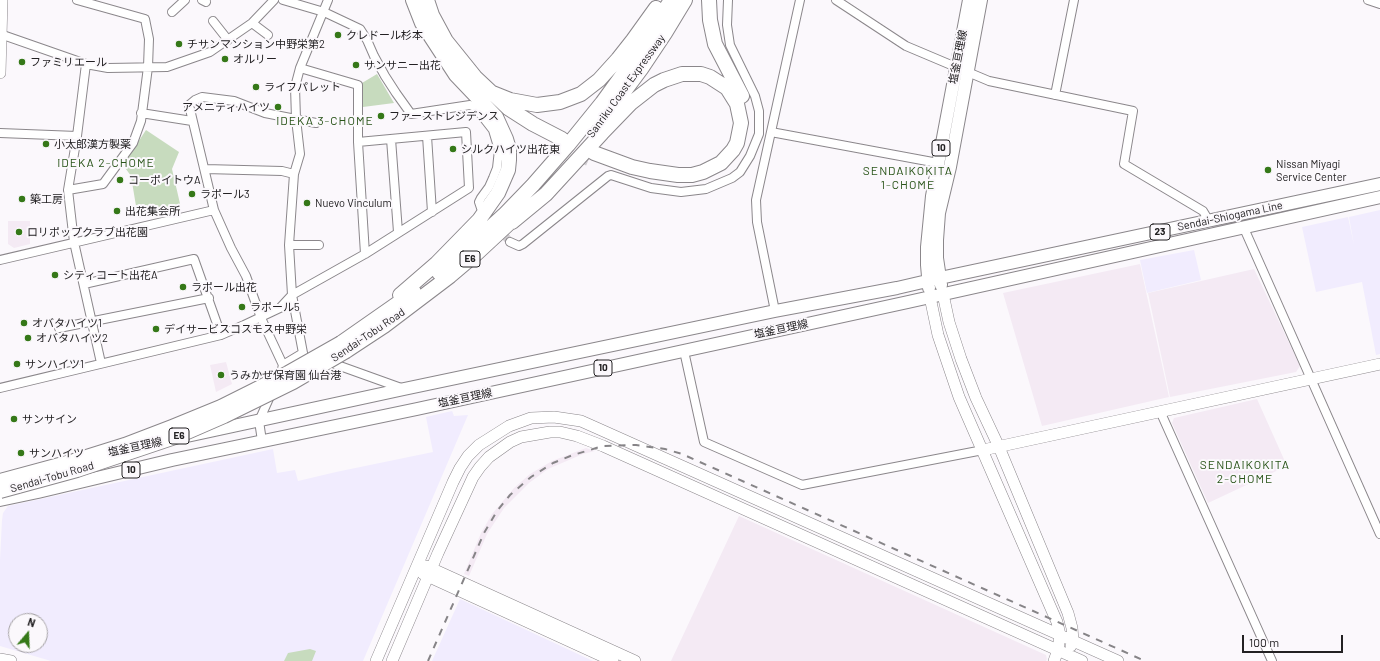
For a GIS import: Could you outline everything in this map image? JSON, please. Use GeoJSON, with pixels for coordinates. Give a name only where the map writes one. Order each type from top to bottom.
{"type":"FeatureCollection","features":[{"type":"Feature","properties":{"kind":"highway"},"geometry":{"type":"LineString","coordinates":[[344,345],[461,240],[480,220],[498,193],[508,170],[509,149],[496,117],[456,74],[422,23],[413,0]]}},
{"type":"Feature","properties":{"kind":"highway"},"geometry":{"type":"LineString","coordinates":[[427,0],[432,15],[446,41],[475,77],[508,108],[575,149],[632,167],[650,171],[678,175],[703,172],[721,162],[733,150],[737,143],[741,123],[737,104],[727,88],[710,77],[701,74],[682,74],[654,85],[631,103],[602,133],[546,194],[512,222]]}},
{"type":"Feature","properties":{"kind":"highway"},"geometry":{"type":"LineString","coordinates":[[490,92],[510,100],[537,105],[560,102],[581,94],[599,80],[618,59],[638,34],[661,0]]}},
{"type":"Feature","properties":{"kind":"highway","name":"Sanriku Coast Expressway"},"geometry":{"type":"LineString","coordinates":[[575,149],[602,103],[631,63],[671,0]]}},
{"type":"Feature","properties":{"kind":"highway","name":"Sanriku Coast Expressway"},"geometry":{"type":"LineString","coordinates":[[575,149],[641,69],[685,0]]}},
{"type":"Feature","properties":{"kind":"highway"},"geometry":{"type":"LineString","coordinates":[[474,92],[531,130],[623,171],[668,181],[683,182],[708,178],[725,168],[738,154],[746,137],[748,126],[748,116],[740,93],[715,44],[710,20],[709,0]]}},
{"type":"Feature","properties":{"kind":"highway","name":"Sendai-Tobu Road"},"geometry":{"type":"LineString","coordinates":[[0,481],[74,461],[125,445],[222,407],[384,326],[450,276],[512,222],[542,192],[575,149]]}},
{"type":"Feature","properties":{"kind":"highway","name":"Sendai-Tobu Road"},"geometry":{"type":"LineString","coordinates":[[0,491],[78,470],[178,436],[224,416],[293,382],[404,299],[469,247],[504,215],[533,185],[575,149]]}},
{"type":"Feature","properties":{"kind":"main road","name":"塩釜亘理線"},"geometry":{"type":"LineString","coordinates":[[0,500],[172,460],[684,351],[943,294],[937,258],[939,213],[950,167],[969,0]]}},
{"type":"Feature","properties":{"kind":"main road","name":"塩釜亘理線"},"geometry":{"type":"LineString","coordinates":[[930,297],[927,247],[932,196],[938,163],[981,0]]}},
{"type":"Feature","properties":{"kind":"main road","name":"Sendai-Shiogama Line"},"geometry":{"type":"LineString","coordinates":[[940,278],[1380,184]]}},
{"type":"Feature","properties":{"kind":"main road","name":"Sendai-Shiogama Line"},"geometry":{"type":"LineString","coordinates":[[943,294],[1243,226],[1380,197]]}},
{"type":"Feature","properties":{"kind":"main road","name":"塩釜亘理線"},"geometry":{"type":"LineString","coordinates":[[0,476],[404,389],[940,278]]}},
{"type":"Feature","properties":{"kind":"street"},"geometry":{"type":"LineString","coordinates":[[0,73],[2,0]]}},
{"type":"Feature","properties":{"kind":"street"},"geometry":{"type":"LineString","coordinates":[[68,190],[103,184],[133,143],[141,120],[148,67],[148,39],[145,19],[77,0]]}},
{"type":"Feature","properties":{"kind":"street"},"geometry":{"type":"LineString","coordinates":[[172,12],[185,0]]}},
{"type":"Feature","properties":{"kind":"street"},"geometry":{"type":"LineString","coordinates":[[0,34],[86,64],[108,68],[167,67],[180,64],[210,52],[252,23],[274,0]]}},
{"type":"Feature","properties":{"kind":"street"},"geometry":{"type":"LineString","coordinates":[[283,0],[324,12],[360,29],[385,76],[412,114],[472,106],[489,123],[493,130],[499,150],[497,168],[489,187],[480,198],[479,202],[481,208]]}},
{"type":"Feature","properties":{"kind":"street"},"geometry":{"type":"LineString","coordinates":[[303,353],[292,295],[289,245],[294,174],[300,154],[296,119],[295,87],[300,68],[328,0]]}},
{"type":"Feature","properties":{"kind":"street"},"geometry":{"type":"LineString","coordinates":[[510,242],[519,246],[523,244],[611,175],[666,190],[688,191],[706,189],[720,184],[740,172],[755,146],[759,134],[759,116],[755,96],[730,45],[726,25],[728,0]]}},
{"type":"Feature","properties":{"kind":"street"},"geometry":{"type":"LineString","coordinates":[[775,311],[757,222],[756,200],[800,0]]}},
{"type":"Feature","properties":{"kind":"street"},"geometry":{"type":"LineString","coordinates":[[836,0],[906,46],[989,81],[1133,110],[1124,164],[1203,211],[1209,221]]}},
{"type":"Feature","properties":{"kind":"street"},"geometry":{"type":"LineString","coordinates":[[1055,95],[1074,0]]}},
{"type":"Feature","properties":{"kind":"street"},"geometry":{"type":"LineString","coordinates":[[1368,0],[1380,4]]}},
{"type":"Feature","properties":{"kind":"street"},"geometry":{"type":"LineString","coordinates":[[213,21],[228,40]]}},
{"type":"Feature","properties":{"kind":"street"},"geometry":{"type":"LineString","coordinates":[[252,23],[268,35]]}},
{"type":"Feature","properties":{"kind":"street"},"geometry":{"type":"LineString","coordinates":[[86,64],[77,136],[68,190],[74,242],[102,363]]}},
{"type":"Feature","properties":{"kind":"street"},"geometry":{"type":"LineString","coordinates":[[300,68],[358,85],[358,142],[365,254]]}},
{"type":"Feature","properties":{"kind":"street"},"geometry":{"type":"LineString","coordinates":[[283,365],[261,318],[246,276],[214,210],[189,105],[202,97],[234,101],[265,113],[316,123]]}},
{"type":"Feature","properties":{"kind":"street"},"geometry":{"type":"LineString","coordinates":[[141,113],[192,120]]}},
{"type":"Feature","properties":{"kind":"street"},"geometry":{"type":"LineString","coordinates":[[0,388],[221,335],[261,318],[280,308],[292,295],[365,254],[469,188],[466,132],[358,142]]}},
{"type":"Feature","properties":{"kind":"street"},"geometry":{"type":"LineString","coordinates":[[771,132],[938,163]]}},
{"type":"Feature","properties":{"kind":"street"},"geometry":{"type":"LineString","coordinates":[[0,133],[77,136]]}},
{"type":"Feature","properties":{"kind":"street"},"geometry":{"type":"LineString","coordinates":[[427,136],[432,212]]}},
{"type":"Feature","properties":{"kind":"street"},"geometry":{"type":"LineString","coordinates":[[391,139],[398,232]]}},
{"type":"Feature","properties":{"kind":"street"},"geometry":{"type":"LineString","coordinates":[[205,169],[282,171],[294,174]]}},
{"type":"Feature","properties":{"kind":"street"},"geometry":{"type":"LineString","coordinates":[[0,260],[214,210]]}},
{"type":"Feature","properties":{"kind":"street"},"geometry":{"type":"LineString","coordinates":[[1243,226],[1380,534]]}},
{"type":"Feature","properties":{"kind":"street"},"geometry":{"type":"LineString","coordinates":[[289,245],[319,245]]}},
{"type":"Feature","properties":{"kind":"street"},"geometry":{"type":"LineString","coordinates":[[84,284],[194,260],[221,335]]}},
{"type":"Feature","properties":{"kind":"street"},"geometry":{"type":"LineString","coordinates":[[943,294],[949,322],[976,398],[999,447],[1068,613],[1072,628],[1073,641],[1063,655],[1054,661]]}},
{"type":"Feature","properties":{"kind":"street"},"geometry":{"type":"LineString","coordinates":[[930,297],[938,335],[948,366],[960,398],[1057,622],[1063,655]]}},
{"type":"Feature","properties":{"kind":"street"},"geometry":{"type":"LineString","coordinates":[[59,328],[208,298]]}},
{"type":"Feature","properties":{"kind":"street"},"geometry":{"type":"LineString","coordinates":[[684,351],[704,442],[802,485],[999,447],[1380,364]]}},
{"type":"Feature","properties":{"kind":"street"},"geometry":{"type":"LineString","coordinates":[[262,441],[259,420],[283,365],[303,353]]}},
{"type":"Feature","properties":{"kind":"street"},"geometry":{"type":"LineString","coordinates":[[303,353],[404,389]]}},
{"type":"Feature","properties":{"kind":"street"},"geometry":{"type":"LineString","coordinates":[[1160,411],[1272,661]]}},
{"type":"Feature","properties":{"kind":"street"},"geometry":{"type":"LineString","coordinates":[[376,661],[460,468],[468,456],[479,445],[509,426],[532,418],[564,418],[581,421],[614,435],[1118,661]]}},
{"type":"Feature","properties":{"kind":"street"},"geometry":{"type":"LineString","coordinates":[[392,661],[473,477],[489,457],[510,442],[521,437],[540,433],[560,432],[578,436],[603,446],[1063,655],[1082,661]]}},
{"type":"Feature","properties":{"kind":"street"},"geometry":{"type":"LineString","coordinates":[[417,567],[635,661]]}},
{"type":"Feature","properties":{"kind":"street"},"geometry":{"type":"LineString","coordinates":[[430,572],[613,661]]}},
{"type":"Feature","properties":{"kind":"street"},"geometry":{"type":"LineString","coordinates":[[0,659],[11,661]]}},
{"type":"Feature","properties":{"kind":"shaded area"},"geometry":{"type":"Polygon","coordinates":[[[1380,210],[1380,354],[1376,355],[1362,282],[1316,292],[1302,227],[1348,217],[1354,245],[1349,217],[1380,210]]]}},
{"type":"Feature","properties":{"kind":"shaded area","name":"ロリポップクラブ出花園"},"geometry":{"type":"Polygon","coordinates":[[[8,221],[30,221],[30,244],[14,248],[8,244],[8,221]]]}},
{"type":"Feature","properties":{"kind":"shaded area"},"geometry":{"type":"Polygon","coordinates":[[[1194,250],[1201,280],[1147,293],[1140,260],[1194,250]]]}},
{"type":"Feature","properties":{"kind":"shaded area"},"geometry":{"type":"Polygon","coordinates":[[[1140,264],[1169,397],[1042,426],[1003,293],[1140,264]]]}},
{"type":"Feature","properties":{"kind":"shaded area"},"geometry":{"type":"Polygon","coordinates":[[[1254,269],[1300,366],[1296,372],[1170,397],[1148,293],[1254,269]]]}},
{"type":"Feature","properties":{"kind":"shaded area","name":"うみかぜ保育園 仙台港"},"geometry":{"type":"Polygon","coordinates":[[[226,362],[232,384],[216,392],[210,365],[226,362]]]}},
{"type":"Feature","properties":{"kind":"shaded area"},"geometry":{"type":"Polygon","coordinates":[[[1257,399],[1287,466],[1208,503],[1172,423],[1174,418],[1257,399]]]}},
{"type":"Feature","properties":{"kind":"shaded area"},"geometry":{"type":"Polygon","coordinates":[[[452,411],[454,416],[468,415],[363,661],[51,661],[24,653],[48,653],[48,613],[8,613],[8,648],[0,646],[0,560],[2,520],[3,513],[8,506],[273,449],[277,473],[295,470],[298,481],[433,452],[426,417],[452,411]]]}},
{"type":"Feature","properties":{"kind":"shaded area"},"geometry":{"type":"Polygon","coordinates":[[[586,448],[595,451],[583,454],[548,469],[529,483],[504,508],[487,534],[469,576],[464,574],[481,533],[492,514],[514,488],[530,474],[552,461],[586,448]]]}},
{"type":"Feature","properties":{"kind":"shaded area"},"geometry":{"type":"Polygon","coordinates":[[[739,516],[1046,655],[1047,659],[1046,661],[671,661],[739,516]]]}},
{"type":"Feature","properties":{"kind":"shaded area"},"geometry":{"type":"Polygon","coordinates":[[[460,599],[593,661],[432,661],[460,599]]]}},
{"type":"Feature","properties":{"kind":"green space"},"geometry":{"type":"Polygon","coordinates":[[[377,74],[394,103],[363,107],[362,83],[377,74]]]}},
{"type":"Feature","properties":{"kind":"green space"},"geometry":{"type":"Polygon","coordinates":[[[146,130],[179,152],[172,169],[181,208],[138,218],[131,176],[123,165],[146,130]]]}},
{"type":"Feature","properties":{"kind":"green space"},"geometry":{"type":"Polygon","coordinates":[[[310,649],[316,651],[312,661],[284,661],[288,653],[310,649]]]}},
{"type":"Feature","properties":{"kind":"tunnel"},"geometry":{"type":"LineString","coordinates":[[558,145],[589,159]]}},
{"type":"Feature","properties":{"kind":"tunnel"},"geometry":{"type":"LineString","coordinates":[[482,209],[510,242]]}},
{"type":"Feature","properties":{"kind":"railway"},"geometry":{"type":"LineString","coordinates":[[428,661],[484,533],[497,511],[510,495],[531,477],[553,463],[573,455],[603,446],[636,445],[665,449],[682,454],[1145,661]]}},
{"type":"Feature","properties":{"kind":"place","name":"クレドール杉本"},"geometry":{"type":"Point","coordinates":[338,35]}},
{"type":"Feature","properties":{"kind":"place","name":"チサンマンション中野栄第2"},"geometry":{"type":"Point","coordinates":[179,44]}},
{"type":"Feature","properties":{"kind":"place","name":"オルリー"},"geometry":{"type":"Point","coordinates":[225,59]}},
{"type":"Feature","properties":{"kind":"place","name":"ファミリエール"},"geometry":{"type":"Point","coordinates":[22,62]}},
{"type":"Feature","properties":{"kind":"place","name":"サンサニー出花"},"geometry":{"type":"Point","coordinates":[356,65]}},
{"type":"Feature","properties":{"kind":"place","name":"ライフパレット"},"geometry":{"type":"Point","coordinates":[256,87]}},
{"type":"Feature","properties":{"kind":"place","name":"アメニティハイツ"},"geometry":{"type":"Point","coordinates":[278,107]}},
{"type":"Feature","properties":{"kind":"place","name":"ファーストレジデンス"},"geometry":{"type":"Point","coordinates":[381,116]}},
{"type":"Feature","properties":{"kind":"place","name":"小太郎漢方製薬"},"geometry":{"type":"Point","coordinates":[46,144]}},
{"type":"Feature","properties":{"kind":"place","name":"シルクハイツ出花東"},"geometry":{"type":"Point","coordinates":[453,149]}},
{"type":"Feature","properties":{"kind":"place","name":"Nissan Miyagi Service Center"},"geometry":{"type":"Point","coordinates":[1268,170]}},
{"type":"Feature","properties":{"kind":"place","name":"コーポイトウA"},"geometry":{"type":"Point","coordinates":[120,180]}},
{"type":"Feature","properties":{"kind":"place","name":"ラポール3"},"geometry":{"type":"Point","coordinates":[192,194]}},
{"type":"Feature","properties":{"kind":"place","name":"築工房"},"geometry":{"type":"Point","coordinates":[22,199]}},
{"type":"Feature","properties":{"kind":"place","name":"Nuevo Vinculum"},"geometry":{"type":"Point","coordinates":[307,203]}},
{"type":"Feature","properties":{"kind":"place","name":"出花集会所"},"geometry":{"type":"Point","coordinates":[117,211]}},
{"type":"Feature","properties":{"kind":"place","name":"ロリポップクラブ出花園"},"geometry":{"type":"Point","coordinates":[19,232]}},
{"type":"Feature","properties":{"kind":"place","name":"シティコート出花A"},"geometry":{"type":"Point","coordinates":[55,275]}},
{"type":"Feature","properties":{"kind":"place","name":"ラポール出花"},"geometry":{"type":"Point","coordinates":[183,287]}},
{"type":"Feature","properties":{"kind":"place","name":"ラポール5"},"geometry":{"type":"Point","coordinates":[242,307]}},
{"type":"Feature","properties":{"kind":"place","name":"オバタハイツ1"},"geometry":{"type":"Point","coordinates":[24,323]}},
{"type":"Feature","properties":{"kind":"place","name":"デイサービスコスモス中野栄"},"geometry":{"type":"Point","coordinates":[156,329]}},
{"type":"Feature","properties":{"kind":"place","name":"オバタハイツ2"},"geometry":{"type":"Point","coordinates":[28,338]}},
{"type":"Feature","properties":{"kind":"place","name":"サンハイツ1"},"geometry":{"type":"Point","coordinates":[17,364]}},
{"type":"Feature","properties":{"kind":"place","name":"うみかぜ保育園 仙台港"},"geometry":{"type":"Point","coordinates":[221,375]}},
{"type":"Feature","properties":{"kind":"place","name":"サンサイン"},"geometry":{"type":"Point","coordinates":[14,419]}},
{"type":"Feature","properties":{"kind":"place","name":"サンハイツ"},"geometry":{"type":"Point","coordinates":[21,453]}},
{"type":"Feature","properties":{"kind":"district","name":"IDEKA 3-CHOME"},"geometry":{"type":"Point","coordinates":[325,121]}},
{"type":"Feature","properties":{"kind":"district","name":"IDEKA 2-CHOME"},"geometry":{"type":"Point","coordinates":[106,163]}},
{"type":"Feature","properties":{"kind":"district","name":"SENDAIKOKITA 1-CHOME"},"geometry":{"type":"Point","coordinates":[908,178]}},
{"type":"Feature","properties":{"kind":"district","name":"SENDAIKOKITA 2-CHOME"},"geometry":{"type":"Point","coordinates":[1245,472]}}]}
